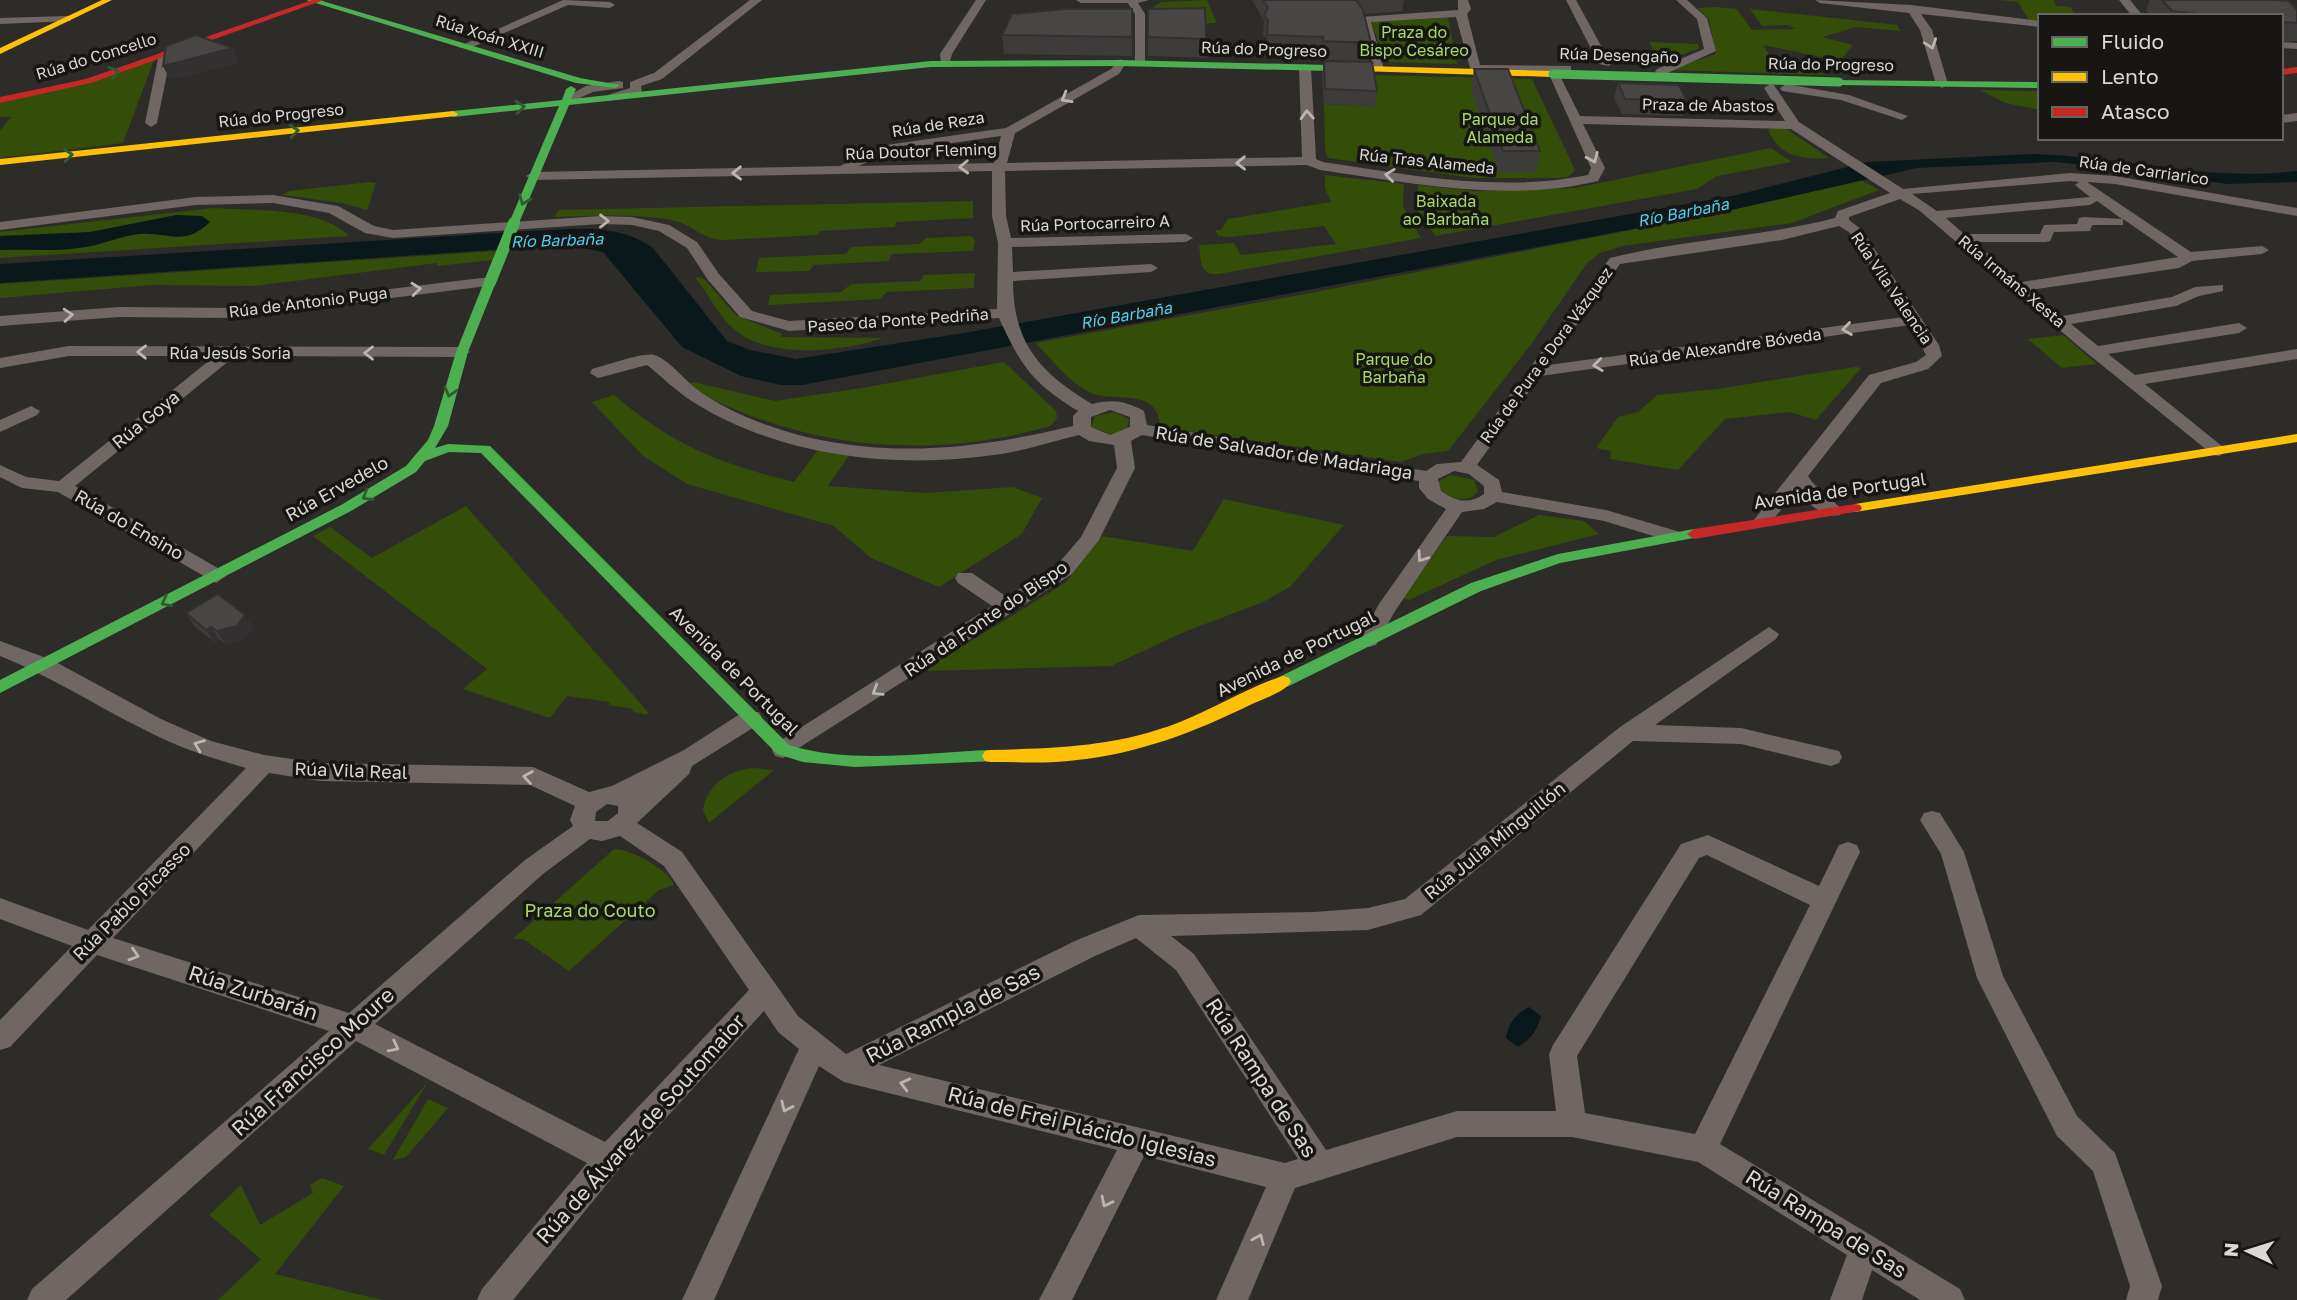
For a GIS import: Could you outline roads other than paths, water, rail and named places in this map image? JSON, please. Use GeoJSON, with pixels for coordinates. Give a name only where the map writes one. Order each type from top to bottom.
{"type":"FeatureCollection","features":[{"type":"Feature","properties":{"kind":"street"},"geometry":{"type":"LineString","coordinates":[[0,51],[108,0]]}},
{"type":"Feature","properties":{"kind":"street"},"geometry":{"type":"LineString","coordinates":[[627,85],[658,76],[757,0]]}},
{"type":"Feature","properties":{"kind":"street"},"geometry":{"type":"LineString","coordinates":[[945,63],[946,54],[981,0]]}},
{"type":"Feature","properties":{"kind":"street"},"geometry":{"type":"LineString","coordinates":[[1081,0],[1146,0]]}},
{"type":"Feature","properties":{"kind":"street"},"geometry":{"type":"LineString","coordinates":[[1378,69],[1365,19],[1461,13],[1466,9],[1463,0]]}},
{"type":"Feature","properties":{"kind":"street"},"geometry":{"type":"LineString","coordinates":[[1571,0],[1605,64]]}},
{"type":"Feature","properties":{"kind":"street"},"geometry":{"type":"LineString","coordinates":[[1661,72],[1710,51],[1702,18],[1681,0]]}},
{"type":"Feature","properties":{"kind":"street"},"geometry":{"type":"LineString","coordinates":[[1820,0],[1893,3],[1911,8],[2038,24]]}},
{"type":"Feature","properties":{"kind":"street"},"geometry":{"type":"LineString","coordinates":[[2124,0],[2136,14]]}},
{"type":"Feature","properties":{"kind":"street","name":"Rúa Xoán XXIII"},"geometry":{"type":"LineString","coordinates":[[316,1],[464,47],[574,93],[627,85]]}},
{"type":"Feature","properties":{"kind":"street","name":"Rúa do Concello"},"geometry":{"type":"LineString","coordinates":[[0,100],[88,80],[316,1]]}},
{"type":"Feature","properties":{"kind":"street"},"geometry":{"type":"LineString","coordinates":[[1132,1],[1140,14],[1141,63]]}},
{"type":"Feature","properties":{"kind":"street"},"geometry":{"type":"LineString","coordinates":[[464,47],[568,2],[614,3]]}},
{"type":"Feature","properties":{"kind":"street"},"geometry":{"type":"LineString","coordinates":[[1911,8],[1926,30],[1942,84]]}},
{"type":"Feature","properties":{"kind":"street"},"geometry":{"type":"LineString","coordinates":[[1461,13],[1476,72]]}},
{"type":"Feature","properties":{"kind":"street"},"geometry":{"type":"LineString","coordinates":[[0,21],[67,19]]}},
{"type":"Feature","properties":{"kind":"street"},"geometry":{"type":"LineString","coordinates":[[151,123],[165,54]]}},
{"type":"Feature","properties":{"kind":"street","name":"Rúa do Progreso"},"geometry":{"type":"LineString","coordinates":[[0,162],[574,93],[604,99],[945,63],[1141,63],[2038,85]]}},
{"type":"Feature","properties":{"kind":"street","name":"Rúa de Reza"},"geometry":{"type":"LineString","coordinates":[[835,171],[886,149],[1009,131],[1115,71],[1120,63]]}},
{"type":"Feature","properties":{"kind":"street","name":"Rúa Desengaño"},"geometry":{"type":"LineString","coordinates":[[1476,72],[1486,67],[1761,75]]}},
{"type":"Feature","properties":{"kind":"street"},"geometry":{"type":"LineString","coordinates":[[1305,68],[1309,162]]}},
{"type":"Feature","properties":{"kind":"street","name":"Rúa Tras Alameda"},"geometry":{"type":"LineString","coordinates":[[1309,162],[1320,166],[1473,185],[1538,185],[1585,181],[1593,178],[1598,168],[1553,74]]}},
{"type":"Feature","properties":{"kind":"street","name":"Rúa do Progreso"},"geometry":{"type":"LineString","coordinates":[[627,85],[699,87]]}},
{"type":"Feature","properties":{"kind":"street","name":"Rúa do Progreso"},"geometry":{"type":"LineString","coordinates":[[604,99],[637,91],[638,86],[627,85]]}},
{"type":"Feature","properties":{"kind":"street","name":"Praza de Abastos"},"geometry":{"type":"LineString","coordinates":[[1794,125],[1770,88],[1810,89],[1854,99],[1902,116]]}},
{"type":"Feature","properties":{"kind":"street","name":"Rúa Ervedelo"},"geometry":{"type":"LineString","coordinates":[[0,687],[401,477],[423,457],[441,426],[462,352],[533,176],[574,93]]}},
{"type":"Feature","properties":{"kind":"street","name":"Praza de Abastos"},"geometry":{"type":"LineString","coordinates":[[1576,120],[1794,125]]}},
{"type":"Feature","properties":{"kind":"street","name":"Rúa Irmáns Xesta"},"geometry":{"type":"LineString","coordinates":[[1794,125],[1894,192],[1934,215],[2131,381],[2219,451]]}},
{"type":"Feature","properties":{"kind":"street","name":"Rúa de Reza"},"geometry":{"type":"LineString","coordinates":[[1007,319],[1005,243],[999,216],[1001,166],[1009,131]]}},
{"type":"Feature","properties":{"kind":"street","name":"Rúa Doutor Fleming"},"geometry":{"type":"LineString","coordinates":[[533,176],[1309,162]]}},
{"type":"Feature","properties":{"kind":"street"},"geometry":{"type":"LineString","coordinates":[[2070,177],[2188,257]]}},
{"type":"Feature","properties":{"kind":"street","name":"Rúa de Carriarico"},"geometry":{"type":"LineString","coordinates":[[1894,192],[2070,177],[2136,183],[2297,212]]}},
{"type":"Feature","properties":{"kind":"street","name":"Rúa Vila Valencia"},"geometry":{"type":"LineString","coordinates":[[1792,482],[1875,379],[1891,371],[1931,361],[1934,351],[1915,320],[1854,229],[1841,221],[1843,214],[1894,192]]}},
{"type":"Feature","properties":{"kind":"street","name":"Paseo da Ponte Pedriña"},"geometry":{"type":"LineString","coordinates":[[0,226],[197,201],[273,199],[333,209],[370,230],[393,233],[632,221],[664,228],[692,245],[713,277],[746,314],[789,326],[1007,319]]}},
{"type":"Feature","properties":{"kind":"street"},"geometry":{"type":"LineString","coordinates":[[1934,215],[2090,201]]}},
{"type":"Feature","properties":{"kind":"street","name":"Rúa de Pura e Dora Vázquez"},"geometry":{"type":"LineString","coordinates":[[1466,467],[1615,261],[1639,254],[1795,233],[1841,221]]}},
{"type":"Feature","properties":{"kind":"street"},"geometry":{"type":"LineString","coordinates":[[1961,238],[2045,238],[2049,228],[2085,228],[2084,221],[2118,222]]}},
{"type":"Feature","properties":{"kind":"street","name":"Rúa Portocarreiro A"},"geometry":{"type":"LineString","coordinates":[[1005,243],[1186,238]]}},
{"type":"Feature","properties":{"kind":"street"},"geometry":{"type":"LineString","coordinates":[[2019,287],[2179,264],[2188,257],[2262,250]]}},
{"type":"Feature","properties":{"kind":"street"},"geometry":{"type":"LineString","coordinates":[[1006,277],[1151,268]]}},
{"type":"Feature","properties":{"kind":"street","name":"Rúa de Antonio Puga"},"geometry":{"type":"LineString","coordinates":[[0,321],[119,312],[232,313],[490,282]]}},
{"type":"Feature","properties":{"kind":"street"},"geometry":{"type":"LineString","coordinates":[[2059,321],[2176,301],[2195,292],[2218,288]]}},
{"type":"Feature","properties":{"kind":"street"},"geometry":{"type":"LineString","coordinates":[[1007,319],[1026,360],[1059,392],[1089,410]]}},
{"type":"Feature","properties":{"kind":"street","name":"Rúa de Alexandre Bóveda"},"geometry":{"type":"LineString","coordinates":[[1535,372],[1915,320]]}},
{"type":"Feature","properties":{"kind":"street"},"geometry":{"type":"LineString","coordinates":[[2095,351],[2239,328]]}},
{"type":"Feature","properties":{"kind":"street","name":"Rúa Jesús Soria"},"geometry":{"type":"LineString","coordinates":[[0,363],[69,351],[462,352]]}},
{"type":"Feature","properties":{"kind":"street","name":"Rúa Goya"},"geometry":{"type":"LineString","coordinates":[[63,487],[229,353]]}},
{"type":"Feature","properties":{"kind":"street"},"geometry":{"type":"LineString","coordinates":[[2131,381],[2297,355]]}},
{"type":"Feature","properties":{"kind":"street"},"geometry":{"type":"LineString","coordinates":[[598,373],[650,359],[697,397],[748,423],[790,437],[868,450],[928,454],[984,451],[1082,429],[1080,422],[1089,410],[1099,406],[1122,406],[1138,415],[1130,434]]}},
{"type":"Feature","properties":{"kind":"street"},"geometry":{"type":"LineString","coordinates":[[0,427],[31,411]]}},
{"type":"Feature","properties":{"kind":"street","name":"Rúa de Salvador de Madariaga"},"geometry":{"type":"LineString","coordinates":[[1082,429],[1099,439],[1130,434],[1429,477]]}},
{"type":"Feature","properties":{"kind":"street","name":"Rúa da Fonte do Bispo"},"geometry":{"type":"LineString","coordinates":[[783,750],[1065,569],[1089,540],[1126,468],[1130,434]]}},
{"type":"Feature","properties":{"kind":"street","name":"Avenida de Portugal"},"geometry":{"type":"LineString","coordinates":[[1390,618],[1510,573],[1640,542],[2297,438]]}},
{"type":"Feature","properties":{"kind":"street","name":"Avenida de Portugal"},"geometry":{"type":"LineString","coordinates":[[423,457],[448,448],[485,449],[613,575],[783,750],[799,757],[827,760],[1077,754],[1108,749],[1177,730],[1214,716],[1368,640]]}},
{"type":"Feature","properties":{"kind":"street"},"geometry":{"type":"LineString","coordinates":[[1466,467],[1489,479],[1495,490],[1493,496],[1479,505],[1457,506],[1433,494],[1428,488],[1429,477],[1443,468],[1466,467]]}},
{"type":"Feature","properties":{"kind":"street","name":"Rúa do Ensino"},"geometry":{"type":"LineString","coordinates":[[0,470],[22,482],[63,487],[216,576]]}},
{"type":"Feature","properties":{"kind":"street"},"geometry":{"type":"LineString","coordinates":[[0,492],[22,482]]}},
{"type":"Feature","properties":{"kind":"street"},"geometry":{"type":"LineString","coordinates":[[1792,482],[1833,511]]}},
{"type":"Feature","properties":{"kind":"street"},"geometry":{"type":"LineString","coordinates":[[1792,482],[1797,516]]}},
{"type":"Feature","properties":{"kind":"street"},"geometry":{"type":"LineString","coordinates":[[1762,521],[1792,482]]}},
{"type":"Feature","properties":{"kind":"street"},"geometry":{"type":"LineString","coordinates":[[1493,496],[1673,536]]}},
{"type":"Feature","properties":{"kind":"street"},"geometry":{"type":"LineString","coordinates":[[1368,640],[1390,618],[1457,506]]}},
{"type":"Feature","properties":{"kind":"street"},"geometry":{"type":"LineString","coordinates":[[1612,521],[1640,542]]}},
{"type":"Feature","properties":{"kind":"street"},"geometry":{"type":"LineString","coordinates":[[1611,548],[1612,521]]}},
{"type":"Feature","properties":{"kind":"street"},"geometry":{"type":"LineString","coordinates":[[965,578],[1008,607]]}},
{"type":"Feature","properties":{"kind":"street","name":"Rúa Julia Minguillón"},"geometry":{"type":"LineString","coordinates":[[1139,926],[1341,921],[1368,919],[1412,908],[1628,733],[1769,634]]}},
{"type":"Feature","properties":{"kind":"street","name":"Rúa Vila Real"},"geometry":{"type":"LineString","coordinates":[[0,648],[44,665],[153,725],[205,748],[264,764],[320,772],[533,776],[590,803]]}},
{"type":"Feature","properties":{"kind":"street"},"geometry":{"type":"LineString","coordinates":[[623,810],[602,796],[590,803],[582,820],[587,829],[600,832],[623,810],[692,756],[751,718]]}},
{"type":"Feature","properties":{"kind":"street"},"geometry":{"type":"LineString","coordinates":[[1628,733],[1741,736],[1831,757]]}},
{"type":"Feature","properties":{"kind":"street","name":"Rúa Pablo Picasso"},"geometry":{"type":"LineString","coordinates":[[0,1038],[264,764]]}},
{"type":"Feature","properties":{"kind":"street","name":"Rúa Rampla de Sas"},"geometry":{"type":"LineString","coordinates":[[623,810],[673,859],[788,1024],[844,1069],[1086,948],[1139,926]]}},
{"type":"Feature","properties":{"kind":"street"},"geometry":{"type":"LineString","coordinates":[[1932,820],[1952,852],[1990,978],[2067,1126],[2105,1163],[2146,1286],[2143,1300]]}},
{"type":"Feature","properties":{"kind":"street","name":"Rúa Francisco Moure"},"geometry":{"type":"LineString","coordinates":[[43,1300],[534,867],[587,829]]}},
{"type":"Feature","properties":{"kind":"street"},"geometry":{"type":"LineString","coordinates":[[1572,1124],[1563,1054],[1690,851],[1708,845],[1824,900]]}},
{"type":"Feature","properties":{"kind":"street"},"geometry":{"type":"LineString","coordinates":[[1703,1149],[1848,852]]}},
{"type":"Feature","properties":{"kind":"street","name":"Rúa Zurbarán"},"geometry":{"type":"LineString","coordinates":[[0,908],[91,942],[355,1027],[609,1159]]}},
{"type":"Feature","properties":{"kind":"street","name":"Rúa Rampa de Sas"},"geometry":{"type":"LineString","coordinates":[[1139,926],[1185,962],[1320,1167],[1457,1124],[1572,1124],[1703,1149],[1949,1300]]}},
{"type":"Feature","properties":{"kind":"street","name":"Rúa de Álvarez de Soutomaior"},"geometry":{"type":"LineString","coordinates":[[493,1300],[609,1159],[764,992]]}},
{"type":"Feature","properties":{"kind":"street"},"geometry":{"type":"LineString","coordinates":[[698,1300],[815,1045]]}},
{"type":"Feature","properties":{"kind":"street","name":"Rúa de Frei Plácido Iglesias"},"geometry":{"type":"LineString","coordinates":[[844,1069],[1285,1177],[1320,1167]]}},
{"type":"Feature","properties":{"kind":"street"},"geometry":{"type":"LineString","coordinates":[[1055,1300],[1137,1141]]}},
{"type":"Feature","properties":{"kind":"street"},"geometry":{"type":"LineString","coordinates":[[1232,1300],[1285,1177]]}},
{"type":"Feature","properties":{"kind":"street"},"geometry":{"type":"LineString","coordinates":[[1846,1300],[1865,1247]]}},
{"type":"Feature","properties":{"kind":"water","name":"Río Barbaña"},"geometry":{"type":"Polygon","coordinates":[[[2033,154],[2197,171],[2263,174],[2297,171],[2297,182],[2227,184],[2137,170],[2054,162],[1917,168],[1718,213],[802,385],[781,385],[741,376],[682,347],[603,252],[573,246],[0,283],[0,264],[594,229],[625,234],[653,248],[727,341],[750,350],[796,359],[964,333],[1737,195],[1867,162],[2033,154]]]}},
{"type":"Feature","properties":{"kind":"water"},"geometry":{"type":"Polygon","coordinates":[[[176,215],[202,216],[210,222],[200,230],[183,236],[139,234],[75,249],[0,250],[0,236],[90,232],[176,215]]]}},
{"type":"Feature","properties":{"kind":"water"},"geometry":{"type":"Polygon","coordinates":[[[1529,1007],[1541,1016],[1533,1034],[1518,1047],[1506,1038],[1507,1033],[1513,1020],[1529,1007]]]}},
{"type":"Feature","properties":{"kind":"park label","name":"Praza do Bispo Cesáreo"},"geometry":{"type":"Point","coordinates":[1414,41]}},
{"type":"Feature","properties":{"kind":"park label","name":"Parque da Alameda"},"geometry":{"type":"Point","coordinates":[1500,128]}},
{"type":"Feature","properties":{"kind":"park label","name":"Baixada ao Barbaña"},"geometry":{"type":"Point","coordinates":[1446,210]}},
{"type":"Feature","properties":{"kind":"park label","name":"Parque do Barbaña"},"geometry":{"type":"Point","coordinates":[1394,368]}},
{"type":"Feature","properties":{"kind":"park label","name":"Praza do Couto"},"geometry":{"type":"Point","coordinates":[590,911]}}]}
